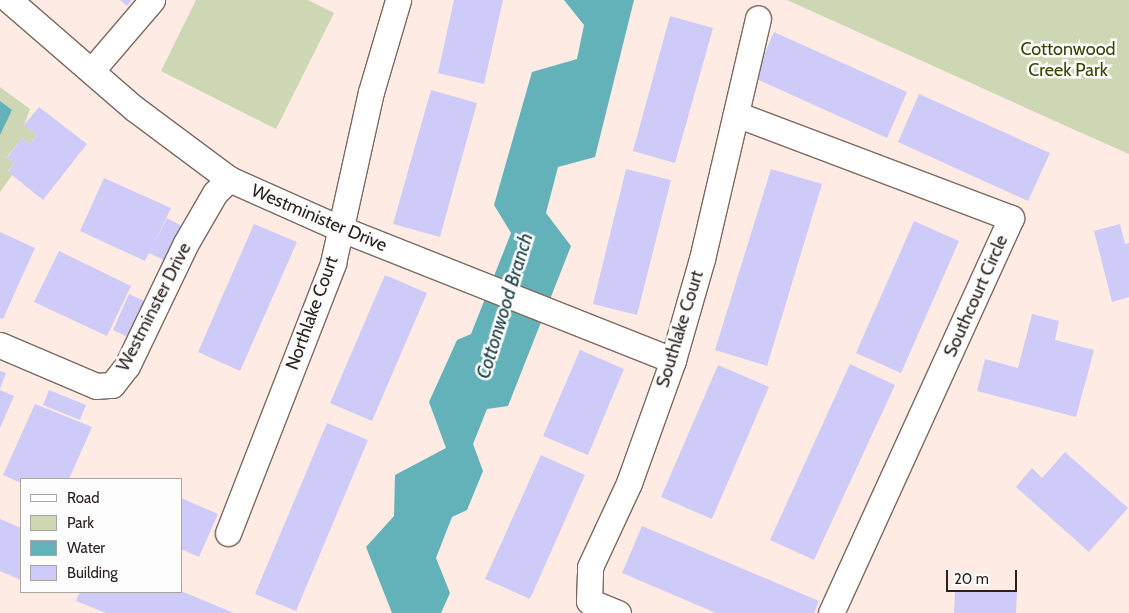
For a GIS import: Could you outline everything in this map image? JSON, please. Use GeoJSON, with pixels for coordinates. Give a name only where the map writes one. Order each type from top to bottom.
{"type":"FeatureCollection","features":[{"type":"Feature","properties":{"kind":"street","name":"Westminister Drive"},"geometry":{"type":"LineString","coordinates":[[9,0],[93,69],[142,114],[229,179],[339,228],[673,360]]}},
{"type":"Feature","properties":{"kind":"street"},"geometry":{"type":"LineString","coordinates":[[93,69],[152,0]]}},
{"type":"Feature","properties":{"kind":"street","name":"Northlake Court"},"geometry":{"type":"LineString","coordinates":[[228,533],[333,263],[339,228],[398,0]]}},
{"type":"Feature","properties":{"kind":"street","name":"Southlake Court"},"geometry":{"type":"LineString","coordinates":[[618,613],[589,601],[590,567],[628,483],[673,360],[736,114],[758,18]]}},
{"type":"Feature","properties":{"kind":"street","name":"Southcourt Circle"},"geometry":{"type":"LineString","coordinates":[[736,114],[1011,218],[831,613]]}},
{"type":"Feature","properties":{"kind":"street","name":"Westminster Drive"},"geometry":{"type":"LineString","coordinates":[[0,345],[96,386],[112,385],[127,366],[186,243],[215,193],[229,179]]}},
{"type":"Feature","properties":{"kind":"green space"},"geometry":{"type":"Polygon","coordinates":[[[196,0],[308,0],[334,13],[276,129],[161,71],[196,0]]]}},
{"type":"Feature","properties":{"kind":"green space","name":"Cottonwood Creek Park"},"geometry":{"type":"Polygon","coordinates":[[[787,0],[1129,0],[1129,154],[1077,131],[787,0]]]}},
{"type":"Feature","properties":{"kind":"green space"},"geometry":{"type":"Polygon","coordinates":[[[0,87],[30,109],[24,125],[37,135],[30,144],[22,138],[7,157],[14,164],[8,171],[13,174],[0,192],[0,87]]]}},
{"type":"Feature","properties":{"kind":"water","name":"Cottonwood Branch"},"geometry":{"type":"Polygon","coordinates":[[[564,0],[634,0],[595,157],[558,167],[546,213],[571,246],[508,406],[487,409],[473,444],[483,471],[467,510],[452,517],[436,558],[450,593],[441,613],[392,613],[366,547],[394,516],[395,475],[446,448],[429,402],[457,340],[471,334],[511,233],[494,205],[532,72],[577,59],[584,25],[564,0]]]}},
{"type":"Feature","properties":{"kind":"water"},"geometry":{"type":"Polygon","coordinates":[[[0,101],[12,110],[0,135],[0,101]]]}},
{"type":"Feature","properties":{"kind":"building"},"geometry":{"type":"Polygon","coordinates":[[[120,0],[132,0],[127,6],[120,0]]]}},
{"type":"Feature","properties":{"kind":"building"},"geometry":{"type":"Polygon","coordinates":[[[454,0],[503,0],[484,84],[438,73],[454,0]]]}},
{"type":"Feature","properties":{"kind":"building"},"geometry":{"type":"Polygon","coordinates":[[[670,16],[713,28],[675,163],[633,151],[670,16]]]}},
{"type":"Feature","properties":{"kind":"building"},"geometry":{"type":"Polygon","coordinates":[[[774,32],[907,92],[887,138],[754,78],[774,32]]]}},
{"type":"Feature","properties":{"kind":"building"},"geometry":{"type":"Polygon","coordinates":[[[431,90],[477,103],[440,237],[393,224],[431,90]]]}},
{"type":"Feature","properties":{"kind":"building"},"geometry":{"type":"Polygon","coordinates":[[[919,94],[1050,153],[1028,201],[898,142],[919,94]]]}},
{"type":"Feature","properties":{"kind":"building"},"geometry":{"type":"Polygon","coordinates":[[[39,107],[87,144],[43,200],[8,172],[14,164],[7,158],[22,138],[30,144],[37,135],[24,125],[39,107]]]}},
{"type":"Feature","properties":{"kind":"building"},"geometry":{"type":"Polygon","coordinates":[[[626,169],[671,180],[637,315],[593,304],[626,169]]]}},
{"type":"Feature","properties":{"kind":"building"},"geometry":{"type":"Polygon","coordinates":[[[771,169],[822,184],[767,366],[715,350],[771,169]]]}},
{"type":"Feature","properties":{"kind":"building"},"geometry":{"type":"Polygon","coordinates":[[[104,178],[171,208],[154,244],[167,218],[182,226],[166,261],[149,253],[145,261],[80,231],[104,178]]]}},
{"type":"Feature","properties":{"kind":"building"},"geometry":{"type":"Polygon","coordinates":[[[914,221],[959,241],[901,373],[856,353],[914,221]]]}},
{"type":"Feature","properties":{"kind":"building"},"geometry":{"type":"Polygon","coordinates":[[[254,224],[297,242],[240,371],[198,352],[254,224]]]}},
{"type":"Feature","properties":{"kind":"building"},"geometry":{"type":"Polygon","coordinates":[[[1120,224],[1125,244],[1129,243],[1129,297],[1112,302],[1094,231],[1120,224]]]}},
{"type":"Feature","properties":{"kind":"building"},"geometry":{"type":"Polygon","coordinates":[[[0,232],[35,248],[3,319],[0,318],[0,232]]]}},
{"type":"Feature","properties":{"kind":"building"},"geometry":{"type":"Polygon","coordinates":[[[59,251],[131,286],[107,336],[34,302],[59,251]]]}},
{"type":"Feature","properties":{"kind":"building"},"geometry":{"type":"Polygon","coordinates":[[[385,275],[427,293],[372,421],[330,403],[385,275]]]}},
{"type":"Feature","properties":{"kind":"building"},"geometry":{"type":"Polygon","coordinates":[[[129,294],[144,301],[128,337],[113,330],[129,294]]]}},
{"type":"Feature","properties":{"kind":"building"},"geometry":{"type":"Polygon","coordinates":[[[1032,314],[1059,321],[1055,340],[1094,350],[1076,417],[977,391],[985,359],[1018,368],[1032,314]]]}},
{"type":"Feature","properties":{"kind":"building"},"geometry":{"type":"Polygon","coordinates":[[[580,350],[624,369],[588,455],[543,436],[580,350]]]}},
{"type":"Feature","properties":{"kind":"building"},"geometry":{"type":"Polygon","coordinates":[[[850,364],[895,385],[814,560],[770,540],[850,364]]]}},
{"type":"Feature","properties":{"kind":"building"},"geometry":{"type":"Polygon","coordinates":[[[718,365],[769,387],[712,519],[661,497],[718,365]]]}},
{"type":"Feature","properties":{"kind":"building"},"geometry":{"type":"Polygon","coordinates":[[[0,371],[6,373],[0,389],[0,371]]]}},
{"type":"Feature","properties":{"kind":"building"},"geometry":{"type":"Polygon","coordinates":[[[0,390],[14,396],[0,428],[0,390]]]}},
{"type":"Feature","properties":{"kind":"building"},"geometry":{"type":"Polygon","coordinates":[[[49,390],[86,405],[80,420],[43,405],[49,390]]]}},
{"type":"Feature","properties":{"kind":"building"},"geometry":{"type":"Polygon","coordinates":[[[35,404],[92,427],[69,478],[20,478],[20,483],[3,475],[35,404]]]}},
{"type":"Feature","properties":{"kind":"building"},"geometry":{"type":"Polygon","coordinates":[[[327,423],[368,440],[296,611],[255,594],[327,423]]]}},
{"type":"Feature","properties":{"kind":"building"},"geometry":{"type":"Polygon","coordinates":[[[1065,452],[1128,508],[1089,552],[1016,487],[1032,468],[1042,478],[1065,452]]]}},
{"type":"Feature","properties":{"kind":"building"},"geometry":{"type":"Polygon","coordinates":[[[541,455],[585,475],[530,599],[485,579],[541,455]]]}},
{"type":"Feature","properties":{"kind":"building"},"geometry":{"type":"Polygon","coordinates":[[[182,498],[218,514],[199,557],[182,549],[182,498]]]}},
{"type":"Feature","properties":{"kind":"building"},"geometry":{"type":"Polygon","coordinates":[[[0,519],[20,528],[20,580],[0,571],[0,519]]]}},
{"type":"Feature","properties":{"kind":"building"},"geometry":{"type":"Polygon","coordinates":[[[642,526],[819,601],[814,613],[716,613],[622,573],[642,526]]]}},
{"type":"Feature","properties":{"kind":"building"},"geometry":{"type":"Polygon","coordinates":[[[182,591],[234,613],[106,613],[76,601],[80,593],[182,593],[182,591]]]}},
{"type":"Feature","properties":{"kind":"building"},"geometry":{"type":"Polygon","coordinates":[[[955,591],[1017,592],[1016,613],[954,613],[955,591]]]}}]}
